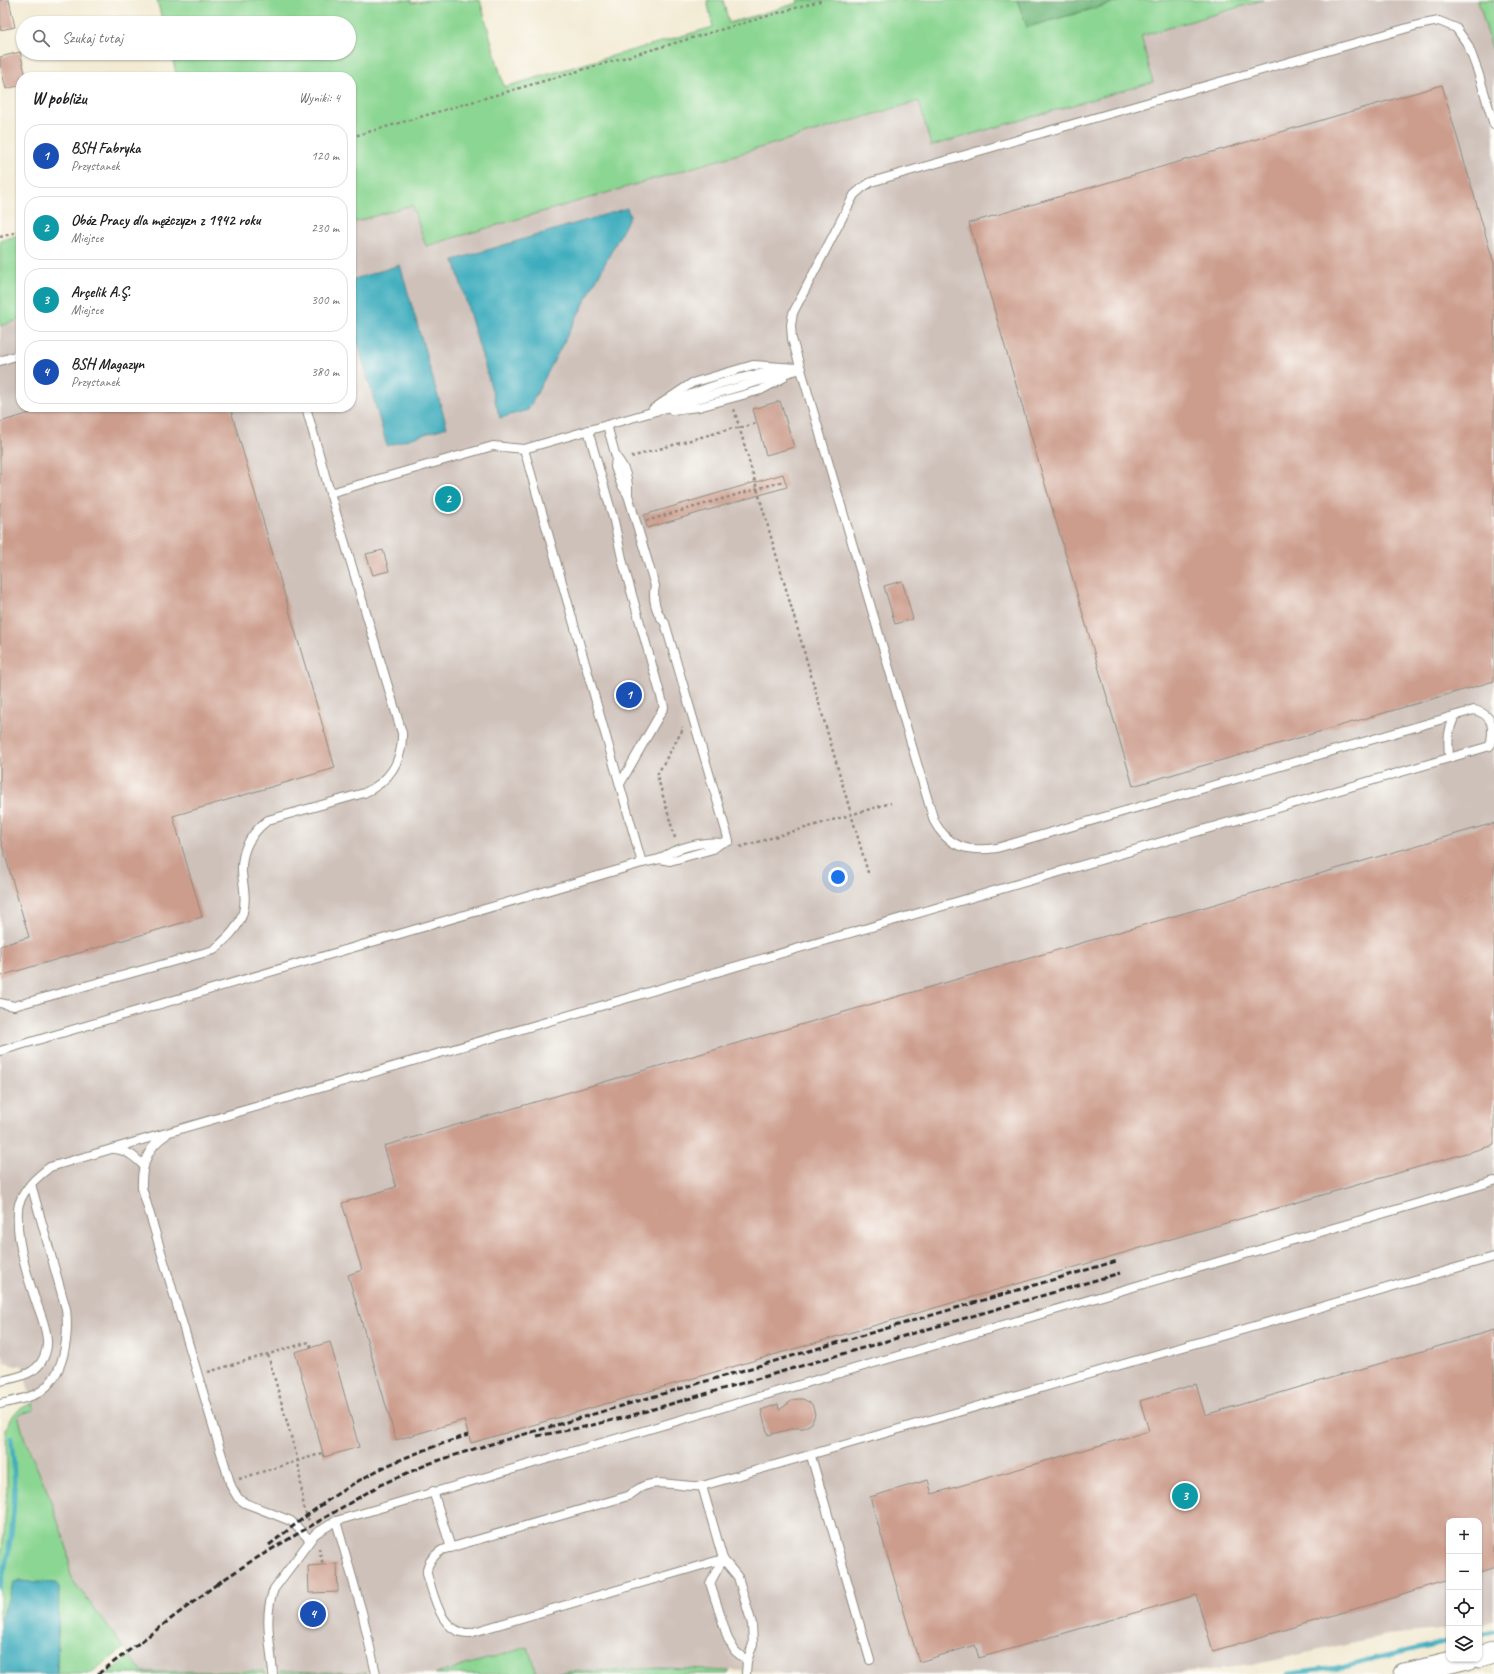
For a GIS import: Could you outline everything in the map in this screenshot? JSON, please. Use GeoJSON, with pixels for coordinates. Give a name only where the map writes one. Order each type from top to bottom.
{"type":"FeatureCollection","features":[{"type":"Feature","properties":{"kind":"street"},"geometry":{"type":"LineString","coordinates":[[1482,1655],[1494,1652]]}},
{"type":"Feature","properties":{"kind":"street"},"geometry":{"type":"LineString","coordinates":[[1406,1674],[1455,1662]]}},
{"type":"Feature","properties":{"kind":"lane"},"geometry":{"type":"LineString","coordinates":[[0,1381],[25,1375],[32,1371],[43,1360],[46,1352],[48,1341],[45,1328],[32,1290],[21,1251],[18,1233],[19,1205],[24,1192],[35,1179],[50,1167],[1490,746],[1493,726],[1490,719],[1484,712],[1474,710],[997,848],[981,850],[964,848],[952,843],[940,832],[934,821],[792,339],[791,325],[793,313],[854,195],[871,182],[1418,25],[1439,21],[1456,28],[1468,45],[1494,125]]}},
{"type":"Feature","properties":{"kind":"lane"},"geometry":{"type":"LineString","coordinates":[[0,360],[16,355]]}},
{"type":"Feature","properties":{"kind":"lane"},"geometry":{"type":"LineString","coordinates":[[647,413],[692,383],[753,365],[801,368]]}},
{"type":"Feature","properties":{"kind":"lane"},"geometry":{"type":"LineString","coordinates":[[647,413],[699,407],[761,390],[801,368]]}},
{"type":"Feature","properties":{"kind":"lane"},"geometry":{"type":"LineString","coordinates":[[330,493],[493,446],[524,449],[801,368]]}},
{"type":"Feature","properties":{"kind":"lane"},"geometry":{"type":"LineString","coordinates":[[0,1003],[14,1006],[214,950],[228,938],[236,927],[243,913],[245,900],[242,872],[243,858],[250,837],[258,828],[268,820],[364,793],[375,788],[386,780],[395,767],[402,744],[402,733],[330,493],[307,412]]}},
{"type":"Feature","properties":{"kind":"lane"},"geometry":{"type":"LineString","coordinates":[[0,1051],[642,863],[660,859],[670,861],[713,849],[721,843],[729,841],[665,623],[659,616],[653,596],[655,586],[628,495],[629,482],[623,464],[616,457],[607,424]]}},
{"type":"Feature","properties":{"kind":"lane"},"geometry":{"type":"LineString","coordinates":[[588,430],[614,521],[623,563],[664,707],[620,784]]}},
{"type":"Feature","properties":{"kind":"lane"},"geometry":{"type":"LineString","coordinates":[[524,449],[642,863]]}},
{"type":"Feature","properties":{"kind":"lane"},"geometry":{"type":"LineString","coordinates":[[1449,758],[1449,729],[1455,716]]}},
{"type":"Feature","properties":{"kind":"lane"},"geometry":{"type":"LineString","coordinates":[[172,1131],[153,1145],[147,1155],[142,1177],[142,1188],[229,1482],[234,1493],[242,1501],[291,1521],[312,1537]]}},
{"type":"Feature","properties":{"kind":"lane"},"geometry":{"type":"LineString","coordinates":[[112,1149],[123,1150],[136,1158],[144,1166]]}},
{"type":"Feature","properties":{"kind":"lane"},"geometry":{"type":"LineString","coordinates":[[273,1674],[268,1617],[270,1598],[274,1590],[312,1537],[336,1521],[433,1491],[1494,1181]]}},
{"type":"Feature","properties":{"kind":"lane"},"geometry":{"type":"LineString","coordinates":[[0,1404],[31,1396],[42,1390],[60,1366],[67,1339],[68,1324],[66,1309],[31,1184]]}},
{"type":"Feature","properties":{"kind":"lane"},"geometry":{"type":"LineString","coordinates":[[723,1559],[465,1633],[454,1628],[442,1616],[427,1569],[431,1559],[442,1550],[628,1496],[646,1485],[659,1484],[690,1487],[702,1486],[811,1456],[1494,1257]]}},
{"type":"Feature","properties":{"kind":"lane"},"geometry":{"type":"LineString","coordinates":[[811,1456],[870,1660]]}},
{"type":"Feature","properties":{"kind":"lane"},"geometry":{"type":"LineString","coordinates":[[702,1486],[723,1559],[738,1577],[752,1624],[752,1644],[747,1661],[746,1674]]}},
{"type":"Feature","properties":{"kind":"lane"},"geometry":{"type":"LineString","coordinates":[[433,1491],[451,1548]]}},
{"type":"Feature","properties":{"kind":"lane"},"geometry":{"type":"LineString","coordinates":[[336,1521],[362,1612],[376,1674]]}},
{"type":"Feature","properties":{"kind":"lane"},"geometry":{"type":"LineString","coordinates":[[723,1559],[710,1583],[728,1639],[735,1651],[747,1661]]}},
{"type":"Feature","properties":{"kind":"path"},"geometry":{"type":"LineString","coordinates":[[356,135],[823,0]]}},
{"type":"Feature","properties":{"kind":"path"},"geometry":{"type":"LineString","coordinates":[[0,237],[16,232]]}},
{"type":"Feature","properties":{"kind":"path"},"geometry":{"type":"LineString","coordinates":[[731,398],[756,489],[869,876]]}},
{"type":"Feature","properties":{"kind":"path"},"geometry":{"type":"LineString","coordinates":[[636,524],[784,481]]}},
{"type":"Feature","properties":{"kind":"path"},"geometry":{"type":"LineString","coordinates":[[198,1375],[309,1342],[311,1347]]}},
{"type":"Feature","properties":{"kind":"path"},"geometry":{"type":"LineString","coordinates":[[268,1354],[298,1461],[304,1509],[312,1537],[318,1541],[323,1565]]}},
{"type":"Feature","properties":{"kind":"path"},"geometry":{"type":"LineString","coordinates":[[229,1482],[323,1454]]}},
{"type":"Feature","properties":{"kind":"shaded area"},"geometry":{"type":"Polygon","coordinates":[[[1263,0],[1478,0],[1494,55],[1494,1620],[1482,1624],[1482,1518],[1446,1518],[1446,1629],[1387,1635],[1252,1665],[1173,1674],[781,1674],[780,1672],[666,1668],[536,1673],[528,1647],[435,1674],[239,1670],[142,1672],[71,1578],[67,1548],[25,1440],[18,1415],[34,1410],[22,1365],[16,1366],[5,1363],[0,1348],[0,325],[16,320],[16,412],[356,412],[356,222],[412,205],[426,246],[919,101],[931,146],[1153,82],[1141,36],[1263,0]]]}},
{"type":"Feature","properties":{"kind":"green space"},"geometry":{"type":"Polygon","coordinates":[[[157,0],[411,0],[412,3],[428,0],[480,0],[504,87],[713,27],[707,0],[723,0],[729,23],[798,3],[797,0],[1017,0],[1028,27],[1124,0],[1263,0],[1141,36],[1153,82],[931,146],[919,101],[426,246],[412,205],[356,222],[356,72],[176,72],[173,60],[356,60],[356,16],[161,16],[157,0]]]}},
{"type":"Feature","properties":{"kind":"green space"},"geometry":{"type":"Polygon","coordinates":[[[1017,0],[1124,0],[1027,27],[1017,0]]]}},
{"type":"Feature","properties":{"kind":"green space"},"geometry":{"type":"Polygon","coordinates":[[[1478,0],[1494,0],[1494,55],[1478,0]]]}},
{"type":"Feature","properties":{"kind":"green space"},"geometry":{"type":"Polygon","coordinates":[[[16,236],[16,321],[0,326],[0,241],[16,236]]]}},
{"type":"Feature","properties":{"kind":"green space"},"geometry":{"type":"Polygon","coordinates":[[[32,1403],[34,1410],[18,1415],[25,1440],[48,1493],[67,1548],[71,1578],[124,1648],[89,1674],[57,1674],[59,1587],[14,1582],[0,1623],[0,1555],[4,1535],[7,1489],[6,1429],[14,1414],[32,1403]]]}},
{"type":"Feature","properties":{"kind":"green space"},"geometry":{"type":"Polygon","coordinates":[[[528,1647],[536,1673],[666,1668],[730,1671],[729,1674],[435,1674],[528,1647]]]}},
{"type":"Feature","properties":{"kind":"green space"},"geometry":{"type":"Polygon","coordinates":[[[130,1656],[142,1672],[265,1671],[267,1674],[106,1674],[130,1656]]]}},
{"type":"Feature","properties":{"kind":"green space"},"geometry":{"type":"Polygon","coordinates":[[[280,1671],[367,1673],[367,1674],[280,1674],[280,1671]]]}},
{"type":"Feature","properties":{"kind":"water"},"geometry":{"type":"Polygon","coordinates":[[[627,208],[630,216],[528,410],[500,418],[454,260],[627,208]]]}},
{"type":"Feature","properties":{"kind":"water"},"geometry":{"type":"Polygon","coordinates":[[[400,265],[447,427],[387,446],[356,337],[356,278],[400,265]]]}},
{"type":"Feature","properties":{"kind":"water"},"geometry":{"type":"Polygon","coordinates":[[[14,1582],[56,1583],[59,1587],[57,1674],[0,1674],[0,1623],[14,1582]]]}},
{"type":"Feature","properties":{"kind":"building"},"geometry":{"type":"Polygon","coordinates":[[[0,0],[9,0],[15,27],[0,30],[0,0]]]}},
{"type":"Feature","properties":{"kind":"building"},"geometry":{"type":"Polygon","coordinates":[[[16,53],[16,60],[22,60],[25,72],[16,72],[16,86],[6,89],[0,64],[0,57],[16,53]]]}},
{"type":"Feature","properties":{"kind":"building"},"geometry":{"type":"Polygon","coordinates":[[[1442,85],[1494,264],[1494,681],[1133,786],[969,223],[1442,85]]]}},
{"type":"Feature","properties":{"kind":"building"},"geometry":{"type":"Polygon","coordinates":[[[780,401],[794,447],[766,455],[753,409],[780,401]]]}},
{"type":"Feature","properties":{"kind":"building"},"geometry":{"type":"Polygon","coordinates":[[[34,412],[231,412],[335,768],[173,816],[202,917],[0,976],[0,946],[29,937],[0,838],[0,422],[34,412]]]}},
{"type":"Feature","properties":{"kind":"building"},"geometry":{"type":"Polygon","coordinates":[[[783,474],[787,487],[647,528],[644,515],[783,474]]]}},
{"type":"Feature","properties":{"kind":"building"},"geometry":{"type":"Polygon","coordinates":[[[383,550],[389,571],[373,575],[366,554],[383,550]]]}},
{"type":"Feature","properties":{"kind":"building"},"geometry":{"type":"Polygon","coordinates":[[[902,581],[913,619],[895,624],[884,586],[902,581]]]}},
{"type":"Feature","properties":{"kind":"building"},"geometry":{"type":"Polygon","coordinates":[[[1494,823],[1494,1145],[471,1443],[464,1420],[396,1440],[348,1275],[362,1270],[342,1203],[396,1187],[384,1146],[1494,823]]]}},
{"type":"Feature","properties":{"kind":"building"},"geometry":{"type":"Polygon","coordinates":[[[1494,1330],[1494,1568],[1482,1572],[1482,1518],[1446,1518],[1446,1582],[1213,1651],[1196,1595],[979,1658],[975,1645],[919,1662],[870,1497],[928,1480],[932,1494],[1149,1431],[1140,1401],[1196,1384],[1205,1415],[1494,1330]]]}},
{"type":"Feature","properties":{"kind":"building"},"geometry":{"type":"Polygon","coordinates":[[[330,1342],[359,1447],[324,1457],[295,1352],[330,1342]]]}},
{"type":"Feature","properties":{"kind":"building"},"geometry":{"type":"Polygon","coordinates":[[[803,1399],[812,1404],[815,1414],[812,1423],[804,1428],[794,1428],[768,1435],[761,1410],[778,1404],[779,1410],[793,1400],[803,1399]]]}},
{"type":"Feature","properties":{"kind":"building"},"geometry":{"type":"Polygon","coordinates":[[[337,1564],[338,1592],[309,1593],[308,1566],[337,1564]]]}},
{"type":"Feature","properties":{"kind":"waterway"},"geometry":{"type":"LineString","coordinates":[[0,1587],[9,1550],[13,1513],[14,1475],[11,1438]]}},
{"type":"Feature","properties":{"kind":"waterway"},"geometry":{"type":"LineString","coordinates":[[1482,1633],[1494,1631]]}},
{"type":"Feature","properties":{"kind":"waterway"},"geometry":{"type":"LineString","coordinates":[[1287,1674],[1335,1668],[1446,1642]]}},
{"type":"Feature","properties":{"kind":"railway"},"geometry":{"type":"LineString","coordinates":[[217,1584],[250,1562],[380,1485],[428,1464],[474,1449],[1117,1261]]}},
{"type":"Feature","properties":{"kind":"railway"},"geometry":{"type":"LineString","coordinates":[[537,1436],[626,1417],[1120,1273]]}},
{"type":"Feature","properties":{"kind":"railway"},"geometry":{"type":"LineString","coordinates":[[269,1545],[305,1517],[356,1482],[405,1458],[468,1435]]}},
{"type":"Feature","properties":{"kind":"railway"},"geometry":{"type":"LineString","coordinates":[[98,1674],[221,1581]]}},
{"type":"Feature","properties":{"kind":"place","name":"Obóz Pracy dla mężczyzn z 1942 roku"},"geometry":{"type":"Point","coordinates":[448,499]}},
{"type":"Feature","properties":{"kind":"place","name":"BSH Fabryka"},"geometry":{"type":"Point","coordinates":[629,695]}},
{"type":"Feature","properties":{"kind":"place","name":"Arçelik A.Ş."},"geometry":{"type":"Point","coordinates":[1185,1496]}},
{"type":"Feature","properties":{"kind":"place","name":"BSH Magazyn"},"geometry":{"type":"Point","coordinates":[313,1614]}}]}
